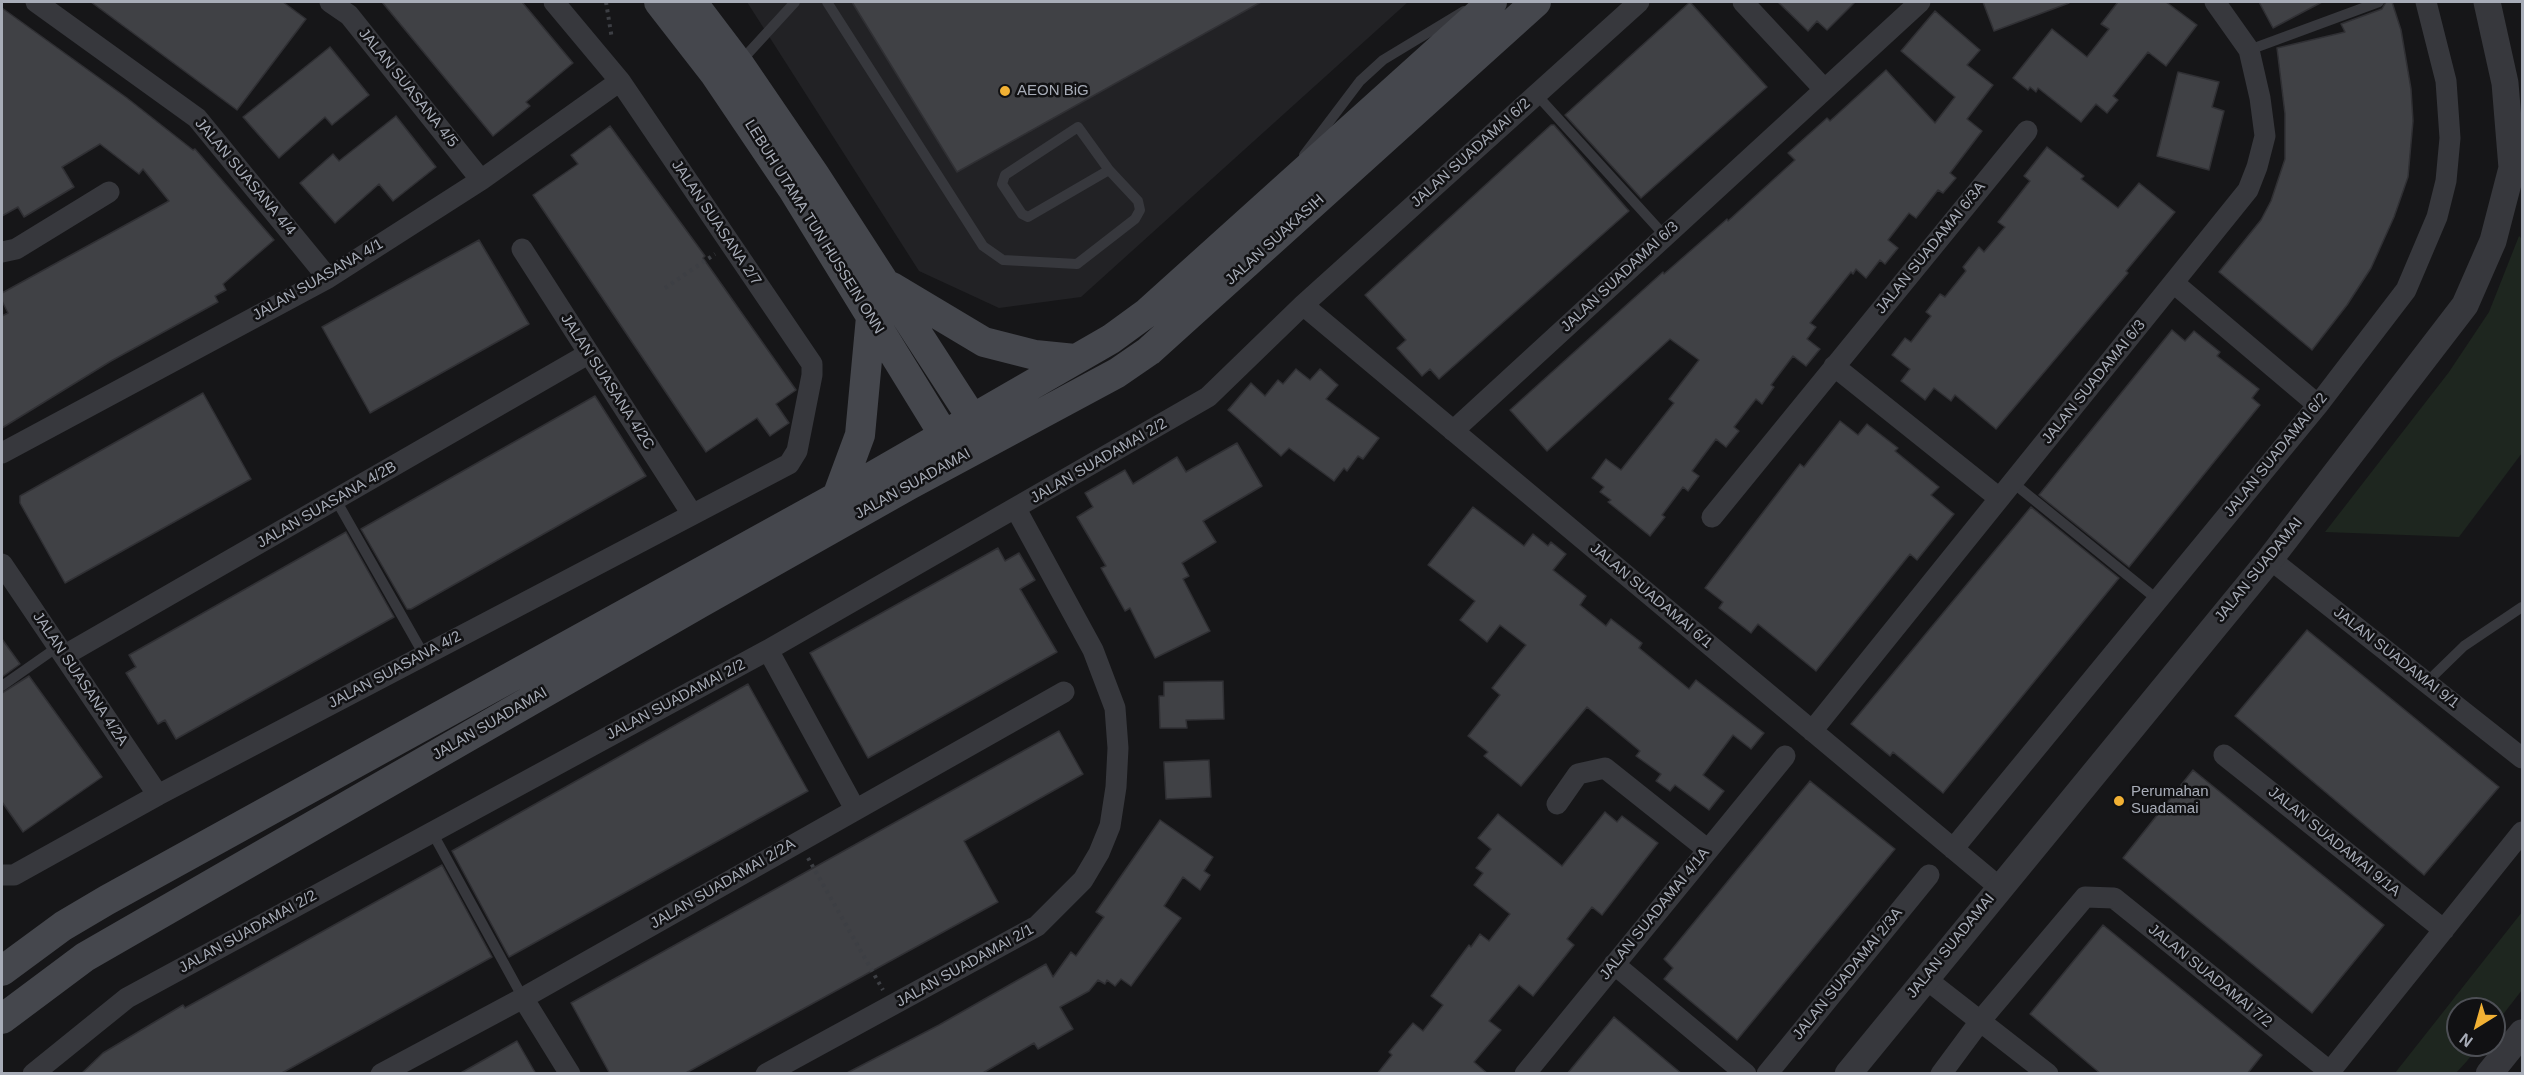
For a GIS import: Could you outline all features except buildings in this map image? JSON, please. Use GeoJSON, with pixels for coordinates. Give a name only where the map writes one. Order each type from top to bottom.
{"type":"FeatureCollection","features":[{"type":"Feature","properties":{"kind":"main road","name":"LEBUH UTAMA TUN HUSSEIN ONN"},"geometry":{"type":"LineString","coordinates":[[659,2],[715,74],[792,188],[952,447]]}},
{"type":"Feature","properties":{"kind":"main road","name":"LEBUH UTAMA TUN HUSSEIN ONN"},"geometry":{"type":"LineString","coordinates":[[692,2],[739,64],[814,174],[981,431]]}},
{"type":"Feature","properties":{"kind":"main road","name":"JALAN SUAKASIH"},"geometry":{"type":"LineString","coordinates":[[981,431],[1075,359],[1148,312],[1492,2]]}},
{"type":"Feature","properties":{"kind":"main road","name":"JALAN SUAKASIH"},"geometry":{"type":"LineString","coordinates":[[981,431],[1118,373],[1149,351],[1536,2]]}},
{"type":"Feature","properties":{"kind":"main road"},"geometry":{"type":"LineString","coordinates":[[882,280],[984,342],[1035,355],[1075,359]]}},
{"type":"Feature","properties":{"kind":"main road"},"geometry":{"type":"LineString","coordinates":[[837,497],[860,435],[871,317]]}},
{"type":"Feature","properties":{"kind":"main road","name":"JALAN SUADAMAI"},"geometry":{"type":"LineString","coordinates":[[5,1008],[85,957],[699,603],[981,431]]}},
{"type":"Feature","properties":{"kind":"main road","name":"JALAN SUADAMAI"},"geometry":{"type":"LineString","coordinates":[[2,971],[63,926],[107,900],[837,497],[952,447]]}},
{"type":"Feature","properties":{"kind":"street","name":"JALAN SUASANA 4/4"},"geometry":{"type":"LineString","coordinates":[[36,2],[197,118],[328,278]]}},
{"type":"Feature","properties":{"kind":"street","name":"JALAN SUASANA 4/5"},"geometry":{"type":"LineString","coordinates":[[330,2],[349,15],[481,180]]}},
{"type":"Feature","properties":{"kind":"street","name":"JALAN SUASANA 2/7"},"geometry":{"type":"LineString","coordinates":[[554,2],[620,81],[812,363],[812,375],[797,451],[789,464]]}},
{"type":"Feature","properties":{"kind":"street","name":"JALAN SUADAMAI 6/2"},"geometry":{"type":"LineString","coordinates":[[1303,305],[1639,2]]}},
{"type":"Feature","properties":{"kind":"street"},"geometry":{"type":"LineString","coordinates":[[1743,2],[1824,89]]}},
{"type":"Feature","properties":{"kind":"street","name":"JALAN SUADAMAI 6/3"},"geometry":{"type":"LineString","coordinates":[[1453,431],[1920,2]]}},
{"type":"Feature","properties":{"kind":"street","name":"JALAN SUADAMAI 6/3"},"geometry":{"type":"LineString","coordinates":[[1812,731],[2005,490],[2175,284],[2248,190],[2265,136],[2260,98],[2249,50],[2215,2]]}},
{"type":"Feature","properties":{"kind":"street","name":"JALAN SUADAMAI 6/2"},"geometry":{"type":"LineString","coordinates":[[1953,849],[2318,405],[2406,290],[2437,217],[2446,181],[2450,138],[2445,81],[2426,2]]}},
{"type":"Feature","properties":{"kind":"street","name":"JALAN SUADAMAI"},"geometry":{"type":"LineString","coordinates":[[1848,1074],[2270,559],[2465,305],[2493,241],[2517,171],[2505,82],[2487,2]]}},
{"type":"Feature","properties":{"kind":"street","name":"JALAN SUASANA 4/1"},"geometry":{"type":"LineString","coordinates":[[2,453],[328,278],[481,180],[620,81]]}},
{"type":"Feature","properties":{"kind":"street","name":"JALAN SUADAMAI 6/3A"},"geometry":{"type":"LineString","coordinates":[[1712,517],[2027,130]]}},
{"type":"Feature","properties":{"kind":"street"},"geometry":{"type":"LineString","coordinates":[[2,252],[16,249],[109,192]]}},
{"type":"Feature","properties":{"kind":"street","name":"JALAN SUASANA 4/2C"},"geometry":{"type":"LineString","coordinates":[[522,249],[692,514]]}},
{"type":"Feature","properties":{"kind":"street"},"geometry":{"type":"LineString","coordinates":[[2175,284],[2318,405]]}},
{"type":"Feature","properties":{"kind":"street","name":"JALAN SUADAMAI 6/1"},"geometry":{"type":"LineString","coordinates":[[1303,305],[1999,887]]}},
{"type":"Feature","properties":{"kind":"street","name":"JALAN SUADAMAI 2/2"},"geometry":{"type":"LineString","coordinates":[[33,1074],[127,998],[768,650],[1208,397],[1303,305]]}},
{"type":"Feature","properties":{"kind":"street","name":"JALAN SUASANA 4/2B"},"geometry":{"type":"LineString","coordinates":[[62,651],[336,500],[588,354]]}},
{"type":"Feature","properties":{"kind":"street"},"geometry":{"type":"LineString","coordinates":[[1834,366],[2005,490]]}},
{"type":"Feature","properties":{"kind":"street","name":"JALAN SUASANA 4/2"},"geometry":{"type":"LineString","coordinates":[[2,875],[14,875],[158,795],[789,464]]}},
{"type":"Feature","properties":{"kind":"street","name":"JALAN SUADAMAI 2/1"},"geometry":{"type":"LineString","coordinates":[[766,1074],[1037,926],[1083,880],[1110,826],[1116,787],[1118,748],[1115,708],[1093,650],[1016,509]]}},
{"type":"Feature","properties":{"kind":"street","name":"JALAN SUADAMAI 9/1"},"geometry":{"type":"LineString","coordinates":[[2270,559],[2427,682],[2520,751]]}},
{"type":"Feature","properties":{"kind":"street","name":"JALAN SUASANA 4/2A"},"geometry":{"type":"LineString","coordinates":[[2,564],[158,795]]}},
{"type":"Feature","properties":{"kind":"street"},"geometry":{"type":"LineString","coordinates":[[768,650],[855,809]]}},
{"type":"Feature","properties":{"kind":"street","name":"JALAN SUADAMAI 2/2A"},"geometry":{"type":"LineString","coordinates":[[381,1074],[523,998],[1064,692]]}},
{"type":"Feature","properties":{"kind":"street","name":"JALAN SUADAMAI 9/1A"},"geometry":{"type":"LineString","coordinates":[[2224,754],[2444,930]]}},
{"type":"Feature","properties":{"kind":"street","name":"JALAN SUADAMAI 4/1A"},"geometry":{"type":"LineString","coordinates":[[1525,1074],[1785,756]]}},
{"type":"Feature","properties":{"kind":"street"},"geometry":{"type":"LineString","coordinates":[[1557,804],[1578,774],[1605,768],[1708,850]]}},
{"type":"Feature","properties":{"kind":"street"},"geometry":{"type":"LineString","coordinates":[[2329,1072],[2523,832]]}},
{"type":"Feature","properties":{"kind":"street","name":"JALAN SUADAMAI 2/3A"},"geometry":{"type":"LineString","coordinates":[[1767,1074],[1929,875]]}},
{"type":"Feature","properties":{"kind":"street","name":"JALAN SUADAMAI 7/2"},"geometry":{"type":"LineString","coordinates":[[1981,1020],[2085,897],[2114,898],[2329,1072]]}},
{"type":"Feature","properties":{"kind":"street"},"geometry":{"type":"LineString","coordinates":[[1614,964],[1746,1074]]}},
{"type":"Feature","properties":{"kind":"street"},"geometry":{"type":"LineString","coordinates":[[1926,979],[2048,1074]]}},
{"type":"Feature","properties":{"kind":"street"},"geometry":{"type":"LineString","coordinates":[[523,998],[570,1074]]}},
{"type":"Feature","properties":{"kind":"street"},"geometry":{"type":"LineString","coordinates":[[1941,1074],[1981,1020]]}},
{"type":"Feature","properties":{"kind":"street"},"geometry":{"type":"LineString","coordinates":[[2489,1074],[2523,1033]]}},
{"type":"Feature","properties":{"kind":"lane"},"geometry":{"type":"LineString","coordinates":[[739,64],[795,2]]}},
{"type":"Feature","properties":{"kind":"lane"},"geometry":{"type":"LineString","coordinates":[[827,2],[983,246],[1003,260],[1077,264],[1135,219],[1140,210],[1138,201],[1109,170],[1078,127],[1005,175],[1002,184],[1022,214],[1028,218],[1109,170]]}},
{"type":"Feature","properties":{"kind":"lane"},"geometry":{"type":"LineString","coordinates":[[1264,208],[1360,81],[1383,60],[1411,41],[1481,2]]}},
{"type":"Feature","properties":{"kind":"lane"},"geometry":{"type":"LineString","coordinates":[[2249,50],[2379,2]]}},
{"type":"Feature","properties":{"kind":"lane"},"geometry":{"type":"LineString","coordinates":[[1536,94],[1665,236]]}},
{"type":"Feature","properties":{"kind":"lane"},"geometry":{"type":"LineString","coordinates":[[2005,490],[2158,600]]}},
{"type":"Feature","properties":{"kind":"lane"},"geometry":{"type":"LineString","coordinates":[[336,500],[424,655]]}},
{"type":"Feature","properties":{"kind":"lane"},"geometry":{"type":"LineString","coordinates":[[2427,682],[2464,646],[2523,607]]}},
{"type":"Feature","properties":{"kind":"lane"},"geometry":{"type":"LineString","coordinates":[[2,686],[62,651]]}},
{"type":"Feature","properties":{"kind":"lane"},"geometry":{"type":"LineString","coordinates":[[432,832],[523,998]]}},
{"type":"Feature","properties":{"kind":"path"},"geometry":{"type":"LineString","coordinates":[[666,288],[730,244]]}},
{"type":"Feature","properties":{"kind":"path"},"geometry":{"type":"LineString","coordinates":[[798,841],[892,1006]]}},
{"type":"Feature","properties":{"kind":"shaded area"},"geometry":{"type":"Polygon","coordinates":[[[747,2],[1408,2],[1081,297],[999,308],[919,271],[747,2]]]}},
{"type":"Feature","properties":{"kind":"shaded area"},"geometry":{"type":"Polygon","coordinates":[[[2519,236],[2522,239],[2522,453],[2459,537],[2325,532],[2449,372],[2489,312],[2519,236]]]}},
{"type":"Feature","properties":{"kind":"shaded area"},"geometry":{"type":"Polygon","coordinates":[[[2522,912],[2522,990],[2506,1011],[2506,997],[2455,997],[2522,912]]]}},
{"type":"Feature","properties":{"kind":"shaded area"},"geometry":{"type":"Polygon","coordinates":[[[2446,1008],[2446,1057],[2470,1057],[2467,1061],[2456,1073],[2395,1073],[2446,1008]]]}},
{"type":"Feature","properties":{"kind":"place","name":"AEON BiG"},"geometry":{"type":"Point","coordinates":[1005,91]}},
{"type":"Feature","properties":{"kind":"place","name":"Perumahan Suadamai"},"geometry":{"type":"Point","coordinates":[2119,801]}}]}
